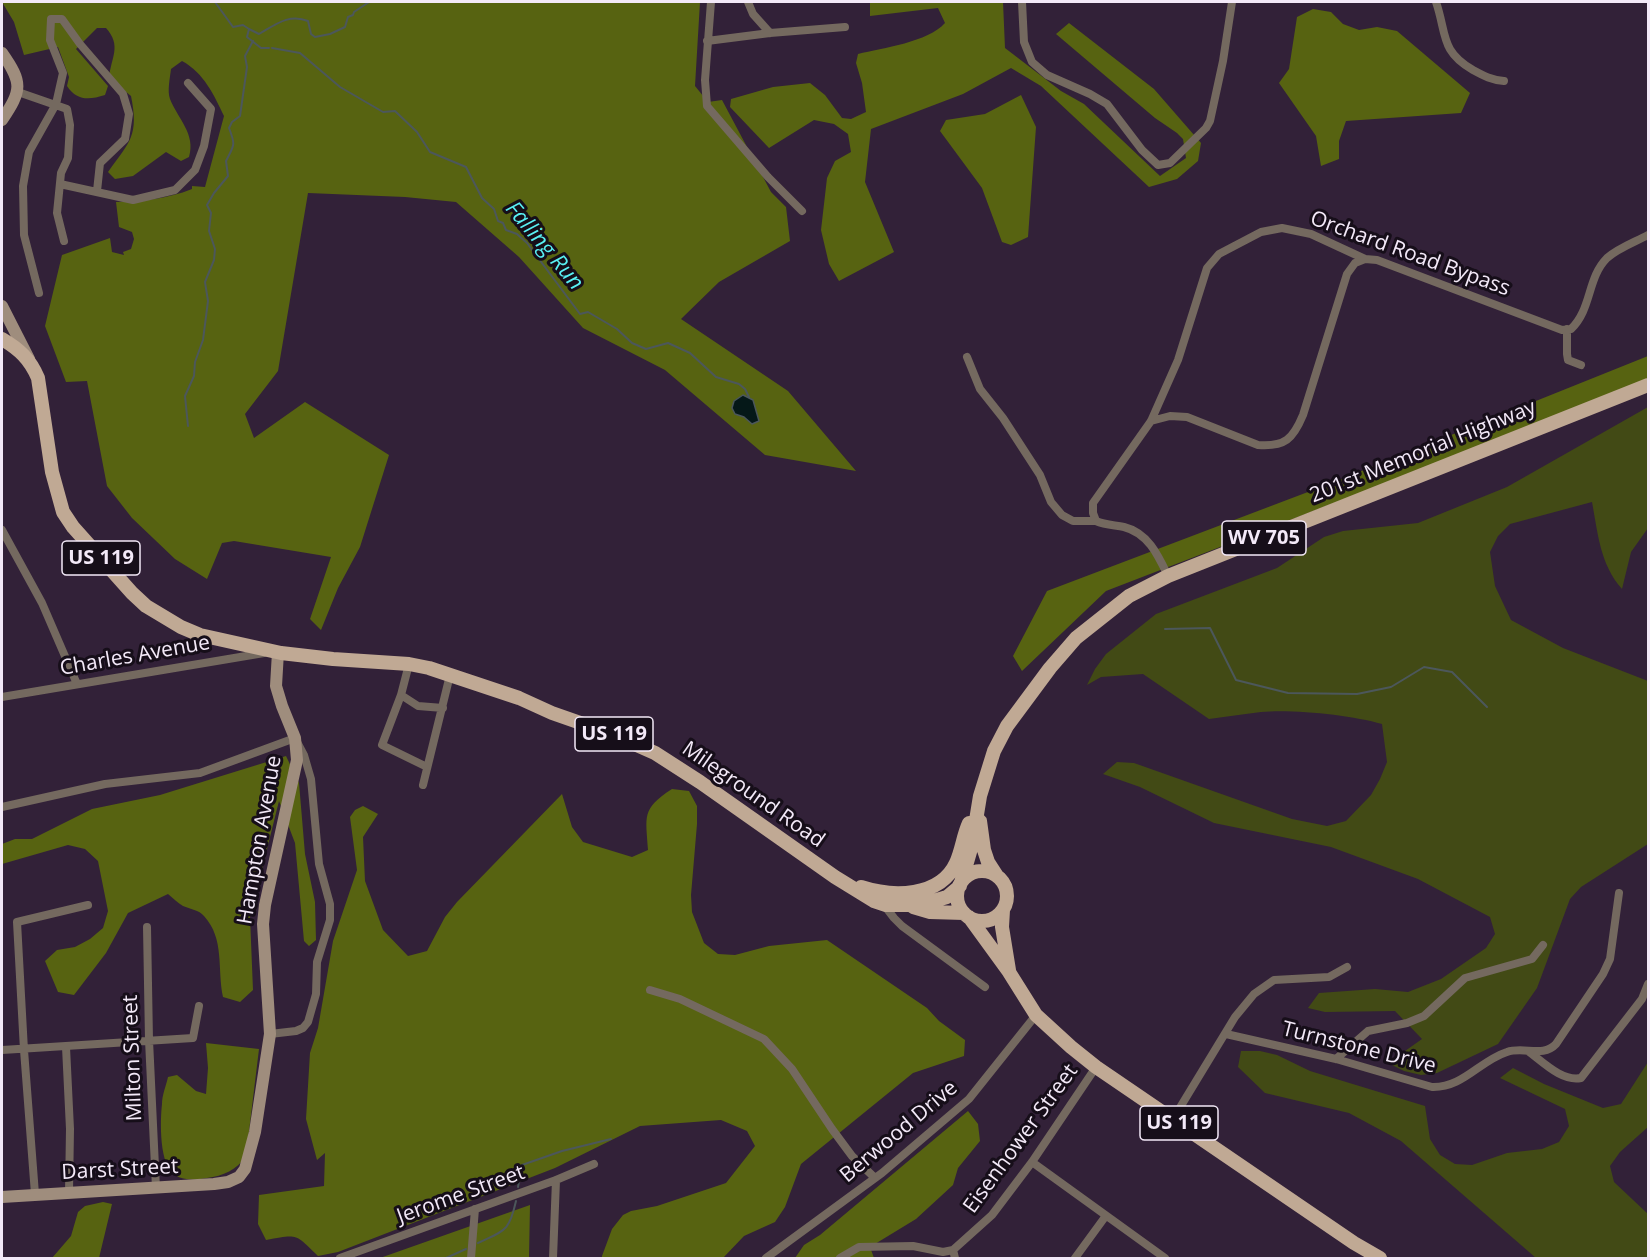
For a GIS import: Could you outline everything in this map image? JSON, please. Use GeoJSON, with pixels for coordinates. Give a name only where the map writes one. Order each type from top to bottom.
{"type":"FeatureCollection","features":[{"type":"Feature","properties":{"kind":"main road","name":"US 119"},"geometry":{"type":"LineString","coordinates":[[2,339],[15,347],[33,366],[41,392],[47,444],[58,498],[73,527],[132,593],[164,618],[200,635],[278,652]]}},
{"type":"Feature","properties":{"kind":"main road","name":"201st Memorial Highway"},"geometry":{"type":"LineString","coordinates":[[961,884],[972,845],[977,808],[994,751],[1007,726],[1050,668],[1076,638],[1108,611],[1129,596],[1168,576],[1648,385]]}},
{"type":"Feature","properties":{"kind":"main road","name":"Mileground Road"},"geometry":{"type":"LineString","coordinates":[[278,652],[333,659],[409,664],[450,675],[612,734],[655,753],[700,782],[835,878],[874,901],[884,904],[909,905],[947,897],[961,884]]}},
{"type":"Feature","properties":{"kind":"main road","name":"201st Memorial Highway"},"geometry":{"type":"LineString","coordinates":[[977,808],[984,850],[997,876]]}},
{"type":"Feature","properties":{"kind":"main road"},"geometry":{"type":"LineString","coordinates":[[835,878],[879,893],[896,894],[914,892],[937,884],[951,872],[966,829],[977,808]]}},
{"type":"Feature","properties":{"kind":"main road"},"geometry":{"type":"LineString","coordinates":[[981,871],[997,876],[1006,889],[1006,902],[1003,910],[989,920],[975,920],[967,915],[958,898],[961,884],[967,877],[981,871]]}},
{"type":"Feature","properties":{"kind":"main road","name":"Mileground Road"},"geometry":{"type":"LineString","coordinates":[[909,905],[930,912],[967,915]]}},
{"type":"Feature","properties":{"kind":"main road","name":"US 119"},"geometry":{"type":"LineString","coordinates":[[1003,910],[1002,927],[1009,972]]}},
{"type":"Feature","properties":{"kind":"main road","name":"US 119"},"geometry":{"type":"LineString","coordinates":[[967,915],[1009,972],[1036,1015],[1096,1067],[1311,1214],[1380,1258]]}},
{"type":"Feature","properties":{"kind":"street"},"geometry":{"type":"LineString","coordinates":[[711,2],[705,80],[707,106],[768,177],[802,211]]}},
{"type":"Feature","properties":{"kind":"street"},"geometry":{"type":"LineString","coordinates":[[748,2],[753,15],[770,33]]}},
{"type":"Feature","properties":{"kind":"street"},"geometry":{"type":"LineString","coordinates":[[1022,2],[1024,42],[1032,62],[1047,75],[1107,104],[1142,150],[1158,165],[1170,163],[1206,128],[1210,121],[1223,61],[1232,2]]}},
{"type":"Feature","properties":{"kind":"street"},"geometry":{"type":"LineString","coordinates":[[1436,2],[1451,53],[1461,63],[1491,80],[1504,81]]}},
{"type":"Feature","properties":{"kind":"street"},"geometry":{"type":"LineString","coordinates":[[39,293],[24,235],[22,186],[29,152],[56,104],[63,73],[50,40],[51,19],[62,19],[123,94],[129,114],[125,139],[100,164],[97,191]]}},
{"type":"Feature","properties":{"kind":"street"},"geometry":{"type":"LineString","coordinates":[[707,41],[845,27]]}},
{"type":"Feature","properties":{"kind":"street"},"geometry":{"type":"LineString","coordinates":[[2,53],[17,77],[18,92],[2,120]]}},
{"type":"Feature","properties":{"kind":"street"},"geometry":{"type":"LineString","coordinates":[[60,184],[133,200],[174,190],[195,170],[204,146],[211,109],[188,83]]}},
{"type":"Feature","properties":{"kind":"street"},"geometry":{"type":"LineString","coordinates":[[18,92],[66,109],[70,125],[68,158],[61,173],[57,213],[64,241]]}},
{"type":"Feature","properties":{"kind":"street","name":"Orchard Road Bypass"},"geometry":{"type":"LineString","coordinates":[[1096,521],[1093,503],[1150,421],[1178,360],[1207,268],[1220,254],[1262,232],[1282,228],[1311,234],[1365,259],[1377,260],[1562,330],[1567,329]]}},
{"type":"Feature","properties":{"kind":"street"},"geometry":{"type":"LineString","coordinates":[[1581,365],[1568,360],[1566,354],[1567,329],[1571,329],[1578,323],[1584,313],[1596,272],[1612,254],[1648,235]]}},
{"type":"Feature","properties":{"kind":"street"},"geometry":{"type":"LineString","coordinates":[[1150,421],[1170,416],[1187,417],[1258,445],[1270,446],[1288,440],[1299,426],[1303,415],[1347,273],[1355,263],[1365,259]]}},
{"type":"Feature","properties":{"kind":"street"},"geometry":{"type":"LineString","coordinates":[[2,306],[33,366]]}},
{"type":"Feature","properties":{"kind":"street"},"geometry":{"type":"LineString","coordinates":[[968,357],[980,389],[1003,418],[1040,475],[1051,502],[1062,515],[1073,521],[1096,521],[1104,525],[1124,527],[1138,533],[1150,544],[1168,576]]}},
{"type":"Feature","properties":{"kind":"street"},"geometry":{"type":"LineString","coordinates":[[2,530],[42,603],[77,684]]}},
{"type":"Feature","properties":{"kind":"street","name":"Charles Avenue"},"geometry":{"type":"LineString","coordinates":[[2,697],[235,656],[278,652]]}},
{"type":"Feature","properties":{"kind":"street","name":"Hampton Avenue"},"geometry":{"type":"LineString","coordinates":[[239,1177],[245,1169],[255,1132],[270,1034],[263,924],[265,905],[297,760],[295,738],[279,696],[276,671],[278,652]]}},
{"type":"Feature","properties":{"kind":"street"},"geometry":{"type":"LineString","coordinates":[[409,664],[401,695],[382,745],[427,767]]}},
{"type":"Feature","properties":{"kind":"street"},"geometry":{"type":"LineString","coordinates":[[423,785],[450,675]]}},
{"type":"Feature","properties":{"kind":"street"},"geometry":{"type":"LineString","coordinates":[[401,695],[418,705],[443,708]]}},
{"type":"Feature","properties":{"kind":"street"},"geometry":{"type":"LineString","coordinates":[[2,807],[105,784],[200,772],[295,738],[304,755],[311,779],[319,864],[330,904],[330,920],[317,962],[316,994],[308,1022],[296,1031],[270,1034]]}},
{"type":"Feature","properties":{"kind":"street","name":"Turnstone Drive"},"geometry":{"type":"LineString","coordinates":[[1226,1034],[1336,1059],[1432,1087],[1444,1088],[1464,1079],[1505,1052],[1526,1049],[1543,1052],[1551,1050],[1603,974],[1610,959],[1619,892]]}},
{"type":"Feature","properties":{"kind":"street","name":"Mileground Road"},"geometry":{"type":"LineString","coordinates":[[884,904],[903,926],[985,987]]}},
{"type":"Feature","properties":{"kind":"street"},"geometry":{"type":"LineString","coordinates":[[35,1194],[17,922],[88,905]]}},
{"type":"Feature","properties":{"kind":"street","name":"Milton Street"},"geometry":{"type":"LineString","coordinates":[[147,927],[149,1040],[156,1188]]}},
{"type":"Feature","properties":{"kind":"street"},"geometry":{"type":"LineString","coordinates":[[1336,1059],[1368,1031],[1407,1023],[1424,1016],[1465,978],[1532,959],[1543,945]]}},
{"type":"Feature","properties":{"kind":"street"},"geometry":{"type":"LineString","coordinates":[[1173,1119],[1235,1017],[1254,994],[1274,980],[1329,977],[1347,967]]}},
{"type":"Feature","properties":{"kind":"street"},"geometry":{"type":"LineString","coordinates":[[1526,1049],[1557,1072],[1567,1077],[1581,1078],[1642,999],[1648,984]]}},
{"type":"Feature","properties":{"kind":"street"},"geometry":{"type":"LineString","coordinates":[[650,990],[680,999],[764,1039],[792,1069],[852,1156],[875,1178]]}},
{"type":"Feature","properties":{"kind":"street"},"geometry":{"type":"LineString","coordinates":[[2,1050],[193,1038],[199,1006]]}},
{"type":"Feature","properties":{"kind":"street","name":"Berwood Drive"},"geometry":{"type":"LineString","coordinates":[[766,1258],[875,1178],[969,1099],[1036,1015]]}},
{"type":"Feature","properties":{"kind":"street"},"geometry":{"type":"LineString","coordinates":[[66,1047],[70,1129],[69,1192]]}},
{"type":"Feature","properties":{"kind":"street","name":"Eisenhower Street"},"geometry":{"type":"LineString","coordinates":[[954,1254],[992,1215],[1032,1162],[1096,1067]]}},
{"type":"Feature","properties":{"kind":"street"},"geometry":{"type":"LineString","coordinates":[[1032,1162],[1105,1217],[1165,1258]]}},
{"type":"Feature","properties":{"kind":"street","name":"Jerome Street"},"geometry":{"type":"LineString","coordinates":[[340,1258],[556,1180],[594,1164]]}},
{"type":"Feature","properties":{"kind":"street","name":"Darst Street"},"geometry":{"type":"LineString","coordinates":[[2,1197],[214,1184],[228,1182],[239,1177]]}},
{"type":"Feature","properties":{"kind":"street"},"geometry":{"type":"LineString","coordinates":[[553,1258],[556,1180]]}},
{"type":"Feature","properties":{"kind":"street"},"geometry":{"type":"LineString","coordinates":[[471,1258],[475,1209]]}},
{"type":"Feature","properties":{"kind":"street"},"geometry":{"type":"LineString","coordinates":[[1075,1258],[1105,1217]]}},
{"type":"Feature","properties":{"kind":"street"},"geometry":{"type":"LineString","coordinates":[[840,1258],[860,1247],[913,1246],[954,1254]]}},
{"type":"Feature","properties":{"kind":"green space"},"geometry":{"type":"Polygon","coordinates":[[[2,2],[700,2],[695,86],[708,102],[722,100],[771,192],[786,207],[790,241],[719,282],[681,319],[788,391],[856,471],[765,455],[665,370],[583,328],[519,257],[456,202],[405,197],[308,193],[278,371],[245,414],[254,438],[305,402],[389,455],[360,547],[338,588],[321,630],[310,619],[331,557],[234,541],[222,543],[207,579],[175,559],[132,518],[107,486],[87,381],[66,382],[45,326],[62,255],[110,238],[112,252],[124,255],[123,252],[131,249],[134,239],[132,232],[119,227],[116,202],[155,199],[192,189],[192,186],[205,187],[224,116],[202,78],[182,61],[171,69],[169,92],[173,106],[188,134],[191,149],[189,157],[181,161],[166,152],[133,176],[115,179],[108,172],[131,137],[134,120],[131,96],[109,78],[115,46],[111,34],[106,28],[97,28],[76,49],[108,86],[105,95],[94,98],[79,97],[67,86],[69,77],[58,47],[24,55],[14,22],[2,2]]]}},
{"type":"Feature","properties":{"kind":"green space"},"geometry":{"type":"Polygon","coordinates":[[[870,2],[1003,2],[1005,48],[1061,91],[1084,104],[1160,176],[1186,158],[1183,139],[1177,133],[1155,118],[1056,34],[1069,23],[1154,89],[1201,143],[1198,161],[1177,179],[1149,187],[1041,86],[1011,68],[963,94],[871,129],[865,182],[894,252],[839,281],[829,264],[821,230],[827,178],[835,161],[851,152],[848,134],[834,124],[814,120],[769,148],[730,107],[731,99],[773,87],[810,83],[825,95],[842,118],[851,119],[866,112],[862,83],[856,63],[858,54],[917,40],[937,30],[945,23],[938,8],[870,16],[870,2]]]}},
{"type":"Feature","properties":{"kind":"green space"},"geometry":{"type":"Polygon","coordinates":[[[1313,9],[1331,12],[1343,24],[1359,30],[1377,27],[1397,31],[1470,93],[1461,113],[1346,121],[1339,141],[1339,159],[1321,166],[1316,136],[1279,83],[1289,69],[1297,17],[1313,9]]]}},
{"type":"Feature","properties":{"kind":"green space"},"geometry":{"type":"Polygon","coordinates":[[[1021,95],[1036,127],[1028,237],[1011,245],[1002,242],[982,188],[940,131],[946,120],[985,114],[1021,95]]]}},
{"type":"Feature","properties":{"kind":"green space"},"geometry":{"type":"Polygon","coordinates":[[[1648,356],[1648,382],[1106,591],[1022,671],[1013,656],[1047,591],[1329,484],[1648,356]]]}},
{"type":"Feature","properties":{"kind":"green space"},"geometry":{"type":"Polygon","coordinates":[[[1648,407],[1648,528],[1631,552],[1622,589],[1604,559],[1592,502],[1510,524],[1498,536],[1490,552],[1495,586],[1511,620],[1563,648],[1648,681],[1648,844],[1581,887],[1570,899],[1537,988],[1498,1044],[1437,1073],[1421,1075],[1404,1071],[1388,1063],[1422,1039],[1395,1011],[1325,1012],[1308,1008],[1319,993],[1375,989],[1408,992],[1441,979],[1486,948],[1495,934],[1490,917],[1418,879],[1331,847],[1214,823],[1140,787],[1103,774],[1117,762],[1134,763],[1292,819],[1327,826],[1346,821],[1371,795],[1380,779],[1387,762],[1382,724],[1339,715],[1289,711],[1209,719],[1143,674],[1101,677],[1087,685],[1106,654],[1156,614],[1277,568],[1324,537],[1343,531],[1418,523],[1507,487],[1648,407]]]}},
{"type":"Feature","properties":{"kind":"green space"},"geometry":{"type":"Polygon","coordinates":[[[286,756],[299,783],[305,854],[315,902],[316,940],[309,946],[304,941],[295,843],[279,801],[250,917],[253,990],[240,1002],[223,997],[218,944],[211,925],[202,914],[183,906],[168,894],[128,913],[106,953],[74,995],[58,992],[45,961],[57,950],[75,947],[90,939],[103,928],[108,911],[98,861],[85,849],[68,845],[2,864],[2,844],[15,839],[32,839],[92,809],[160,795],[286,756]]]}},
{"type":"Feature","properties":{"kind":"green space"},"geometry":{"type":"Polygon","coordinates":[[[672,789],[689,791],[697,806],[691,895],[692,912],[704,943],[718,954],[735,955],[769,946],[827,940],[927,1008],[939,1021],[965,1040],[964,1056],[913,1073],[801,1164],[785,1207],[775,1222],[744,1236],[723,1258],[602,1258],[612,1229],[623,1215],[726,1183],[755,1146],[747,1131],[721,1120],[640,1126],[555,1168],[338,1252],[318,1256],[296,1238],[266,1240],[258,1224],[259,1195],[324,1186],[325,1153],[317,1160],[306,1119],[310,1053],[318,1028],[333,941],[357,870],[350,817],[355,810],[363,806],[378,814],[363,837],[365,881],[383,930],[408,956],[427,951],[445,917],[457,902],[562,794],[572,827],[583,842],[632,857],[648,850],[647,821],[650,808],[672,789]]]}},
{"type":"Feature","properties":{"kind":"green space"},"geometry":{"type":"Polygon","coordinates":[[[206,1043],[259,1049],[246,1156],[234,1169],[224,1174],[203,1179],[186,1179],[175,1175],[170,1170],[163,1153],[161,1112],[163,1097],[168,1077],[177,1075],[196,1091],[206,1094],[208,1068],[206,1043]]]}},
{"type":"Feature","properties":{"kind":"green space"},"geometry":{"type":"Polygon","coordinates":[[[1241,1051],[1260,1051],[1277,1055],[1310,1071],[1425,1106],[1430,1139],[1440,1155],[1455,1164],[1472,1165],[1507,1153],[1542,1149],[1559,1142],[1569,1126],[1565,1109],[1500,1078],[1513,1068],[1544,1084],[1603,1108],[1621,1104],[1648,1062],[1648,1127],[1620,1152],[1610,1166],[1614,1182],[1648,1214],[1648,1258],[1536,1258],[1401,1141],[1349,1113],[1265,1093],[1238,1067],[1241,1051]]]}},
{"type":"Feature","properties":{"kind":"green space"},"geometry":{"type":"Polygon","coordinates":[[[968,1111],[978,1124],[980,1141],[958,1168],[953,1185],[916,1219],[870,1247],[874,1258],[795,1258],[804,1245],[820,1235],[968,1111]]]}},
{"type":"Feature","properties":{"kind":"green space"},"geometry":{"type":"Polygon","coordinates":[[[103,1202],[112,1204],[99,1258],[52,1258],[71,1236],[78,1212],[85,1206],[103,1202]]]}},
{"type":"Feature","properties":{"kind":"green space"},"geometry":{"type":"Polygon","coordinates":[[[530,1205],[529,1258],[380,1258],[530,1205]]]}},
{"type":"Feature","properties":{"kind":"shaded area"},"geometry":{"type":"Polygon","coordinates":[[[743,395],[753,400],[759,421],[752,424],[744,417],[735,414],[732,408],[734,401],[743,395]]]}},
{"type":"Feature","properties":{"kind":"waterway","name":"Falling Run"},"geometry":{"type":"LineString","coordinates":[[215,2],[233,27],[243,25],[249,29],[247,37],[261,48],[269,48]]}},
{"type":"Feature","properties":{"kind":"waterway"},"geometry":{"type":"LineString","coordinates":[[249,29],[259,34],[282,21],[295,18],[308,21],[311,34],[315,37],[330,34],[345,27],[348,17],[369,2]]}},
{"type":"Feature","properties":{"kind":"waterway"},"geometry":{"type":"LineString","coordinates":[[188,426],[185,396],[194,376],[195,362],[203,340],[208,301],[205,282],[214,260],[215,249],[209,231],[211,213],[207,205],[228,176],[226,161],[233,142],[229,128],[232,122],[240,116],[247,67],[245,56],[253,41]]}},
{"type":"Feature","properties":{"kind":"waterway","name":"Falling Run"},"geometry":{"type":"LineString","coordinates":[[272,48],[300,53],[340,87],[383,112],[395,111],[417,132],[430,152],[466,167],[482,198],[494,209],[498,221],[503,223],[506,230],[517,234],[527,243],[580,314],[588,312],[617,329],[632,343],[646,349],[668,343],[690,353],[716,377],[739,384],[749,397]]}},
{"type":"Feature","properties":{"kind":"waterway"},"geometry":{"type":"LineString","coordinates":[[1165,629],[1210,628],[1236,680],[1288,693],[1357,694],[1391,687],[1424,667],[1452,672],[1487,707]]}},
{"type":"Feature","properties":{"kind":"waterway"},"geometry":{"type":"LineString","coordinates":[[518,1187],[522,1165],[562,1151],[611,1139]]}},
{"type":"Feature","properties":{"kind":"waterway"},"geometry":{"type":"LineString","coordinates":[[478,1243],[505,1229],[511,1219],[516,1201]]}},
{"type":"Feature","properties":{"kind":"waterway"},"geometry":{"type":"LineString","coordinates":[[446,1258],[466,1249]]}}]}
